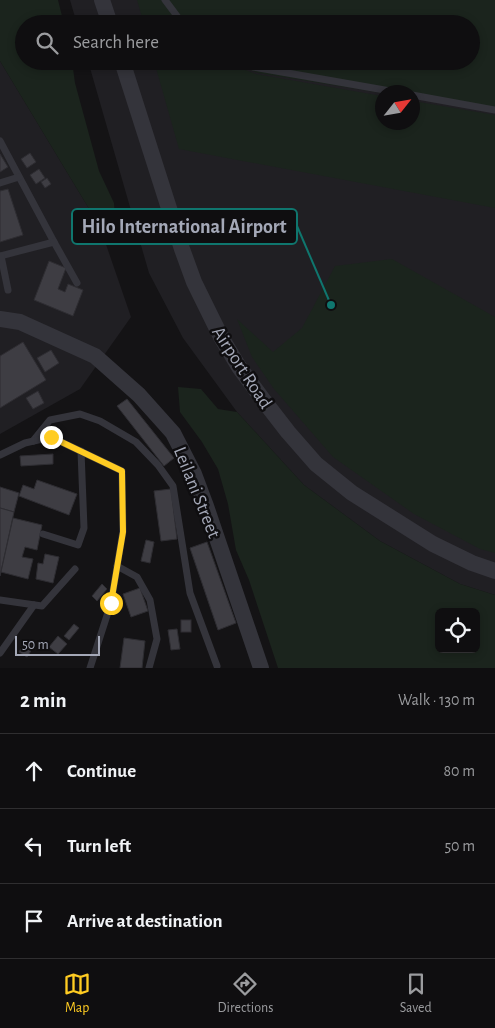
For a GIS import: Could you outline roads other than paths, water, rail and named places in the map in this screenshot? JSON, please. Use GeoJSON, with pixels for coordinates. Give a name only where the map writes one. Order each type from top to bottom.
{"type":"FeatureCollection","features":[{"type":"Feature","properties":{"kind":"street"},"geometry":{"type":"LineString","coordinates":[[102,0],[107,15]]}},
{"type":"Feature","properties":{"kind":"street","name":"Airport Road"},"geometry":{"type":"LineString","coordinates":[[125,70],[194,282],[221,337],[264,401],[316,464],[352,493],[433,544],[472,563],[495,571]]}},
{"type":"Feature","properties":{"kind":"street","name":"Leilani Street"},"geometry":{"type":"LineString","coordinates":[[0,319],[20,322],[95,356],[139,395],[173,433],[194,474],[206,506],[261,668]]}},
{"type":"Feature","properties":{"kind":"lane"},"geometry":{"type":"LineString","coordinates":[[164,0],[176,15]]}},
{"type":"Feature","properties":{"kind":"lane"},"geometry":{"type":"LineString","coordinates":[[270,70],[375,88]]}},
{"type":"Feature","properties":{"kind":"lane"},"geometry":{"type":"LineString","coordinates":[[420,97],[495,110]]}},
{"type":"Feature","properties":{"kind":"lane"},"geometry":{"type":"LineString","coordinates":[[0,141],[77,283]]}},
{"type":"Feature","properties":{"kind":"lane"},"geometry":{"type":"LineString","coordinates":[[0,183],[19,177]]}},
{"type":"Feature","properties":{"kind":"lane"},"geometry":{"type":"LineString","coordinates":[[8,290],[0,256],[54,242]]}},
{"type":"Feature","properties":{"kind":"lane"},"geometry":{"type":"LineString","coordinates":[[33,441],[50,420],[80,414],[100,421],[136,442],[158,465],[173,486],[190,593],[217,666]]}},
{"type":"Feature","properties":{"kind":"lane"},"geometry":{"type":"LineString","coordinates":[[0,456],[25,443],[51,437],[122,471],[123,532],[111,603],[90,668]]}},
{"type":"Feature","properties":{"kind":"lane"},"geometry":{"type":"LineString","coordinates":[[43,534],[78,546],[84,528],[81,451]]}},
{"type":"Feature","properties":{"kind":"lane"},"geometry":{"type":"LineString","coordinates":[[117,566],[137,577],[150,600],[157,639],[149,668]]}},
{"type":"Feature","properties":{"kind":"lane"},"geometry":{"type":"LineString","coordinates":[[0,600],[42,606],[75,569]]}},
{"type":"Feature","properties":{"kind":"lane"},"geometry":{"type":"LineString","coordinates":[[0,653],[34,605]]}},
{"type":"Feature","properties":{"kind":"place","name":"Hilo International Airport"},"geometry":{"type":"Point","coordinates":[331,305]}}]}
